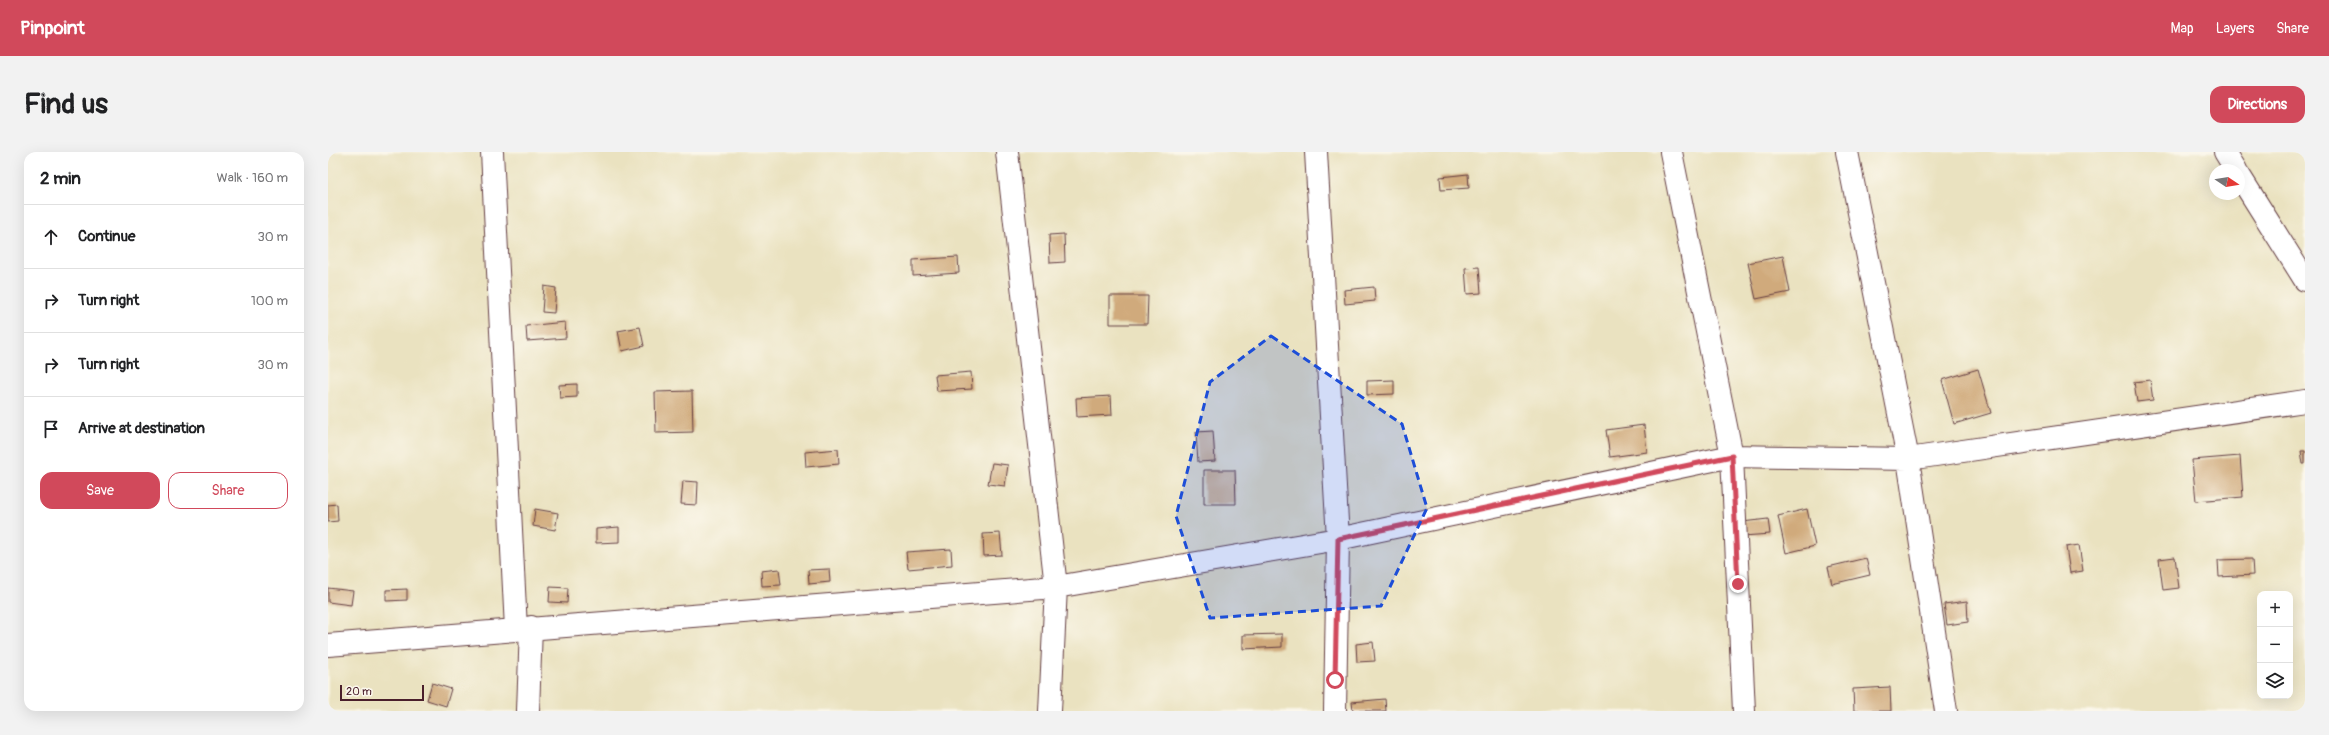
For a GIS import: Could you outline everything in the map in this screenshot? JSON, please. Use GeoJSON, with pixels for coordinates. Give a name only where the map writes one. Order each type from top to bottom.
{"type":"FeatureCollection","features":[{"type":"Feature","properties":{"kind":"street"},"geometry":{"type":"LineString","coordinates":[[492,152],[524,628],[528,711]]}},
{"type":"Feature","properties":{"kind":"street"},"geometry":{"type":"LineString","coordinates":[[1007,152],[1056,587],[1050,711]]}},
{"type":"Feature","properties":{"kind":"street"},"geometry":{"type":"LineString","coordinates":[[1316,152],[1338,539],[1335,711]]}},
{"type":"Feature","properties":{"kind":"street"},"geometry":{"type":"LineString","coordinates":[[1671,152],[1732,456],[1744,711]]}},
{"type":"Feature","properties":{"kind":"street"},"geometry":{"type":"LineString","coordinates":[[1847,152],[1908,459],[1946,711]]}},
{"type":"Feature","properties":{"kind":"street"},"geometry":{"type":"LineString","coordinates":[[2225,152],[2232,164]]}},
{"type":"Feature","properties":{"kind":"street"},"geometry":{"type":"LineString","coordinates":[[2245,185],[2305,280]]}},
{"type":"Feature","properties":{"kind":"street"},"geometry":{"type":"LineString","coordinates":[[328,645],[524,628],[1056,587],[1338,539],[1732,456],[1908,459],[2305,401]]}},
{"type":"Feature","properties":{"kind":"highlighted area"},"geometry":{"type":"Polygon","coordinates":[[[1271,336],[1402,424],[1427,508],[1381,606],[1210,618],[1176,516],[1210,382],[1271,336]]]}},
{"type":"Feature","properties":{"kind":"building"},"geometry":{"type":"Polygon","coordinates":[[[1468,174],[1469,188],[1441,190],[1440,177],[1468,174]]]}},
{"type":"Feature","properties":{"kind":"building"},"geometry":{"type":"Polygon","coordinates":[[[1064,234],[1065,262],[1050,263],[1049,235],[1064,234]]]}},
{"type":"Feature","properties":{"kind":"building"},"geometry":{"type":"Polygon","coordinates":[[[1783,256],[1790,292],[1756,299],[1748,263],[1783,256]]]}},
{"type":"Feature","properties":{"kind":"building"},"geometry":{"type":"Polygon","coordinates":[[[958,257],[959,273],[913,276],[913,260],[958,257]]]}},
{"type":"Feature","properties":{"kind":"building"},"geometry":{"type":"Polygon","coordinates":[[[1479,267],[1481,293],[1467,294],[1465,268],[1479,267]]]}},
{"type":"Feature","properties":{"kind":"building"},"geometry":{"type":"Polygon","coordinates":[[[544,286],[556,288],[554,313],[542,312],[544,286]]]}},
{"type":"Feature","properties":{"kind":"building"},"geometry":{"type":"Polygon","coordinates":[[[1374,287],[1375,301],[1345,304],[1344,290],[1374,287]]]}},
{"type":"Feature","properties":{"kind":"building"},"geometry":{"type":"Polygon","coordinates":[[[1110,296],[1148,296],[1147,324],[1110,324],[1110,296]]]}},
{"type":"Feature","properties":{"kind":"building"},"geometry":{"type":"Polygon","coordinates":[[[565,322],[566,338],[527,341],[526,326],[565,322]]]}},
{"type":"Feature","properties":{"kind":"building"},"geometry":{"type":"Polygon","coordinates":[[[640,327],[644,346],[622,351],[618,331],[640,327]]]}},
{"type":"Feature","properties":{"kind":"building"},"geometry":{"type":"Polygon","coordinates":[[[1978,369],[1991,413],[1954,424],[1942,380],[1978,369]]]}},
{"type":"Feature","properties":{"kind":"building"},"geometry":{"type":"Polygon","coordinates":[[[971,372],[972,389],[937,391],[935,375],[971,372]]]}},
{"type":"Feature","properties":{"kind":"building"},"geometry":{"type":"Polygon","coordinates":[[[1394,380],[1394,394],[1367,395],[1367,381],[1394,380]]]}},
{"type":"Feature","properties":{"kind":"building"},"geometry":{"type":"Polygon","coordinates":[[[2150,380],[2153,400],[2137,402],[2134,382],[2150,380]]]}},
{"type":"Feature","properties":{"kind":"building"},"geometry":{"type":"Polygon","coordinates":[[[577,384],[577,397],[560,398],[559,385],[577,384]]]}},
{"type":"Feature","properties":{"kind":"building"},"geometry":{"type":"Polygon","coordinates":[[[692,391],[693,432],[656,433],[655,392],[692,391]]]}},
{"type":"Feature","properties":{"kind":"building"},"geometry":{"type":"Polygon","coordinates":[[[1111,396],[1112,415],[1077,417],[1076,398],[1111,396]]]}},
{"type":"Feature","properties":{"kind":"building"},"geometry":{"type":"Polygon","coordinates":[[[1644,425],[1647,452],[1610,457],[1606,430],[1644,425]]]}},
{"type":"Feature","properties":{"kind":"building"},"geometry":{"type":"Polygon","coordinates":[[[1213,431],[1215,461],[1198,462],[1196,432],[1213,431]]]}},
{"type":"Feature","properties":{"kind":"building"},"geometry":{"type":"Polygon","coordinates":[[[838,449],[839,464],[806,467],[805,452],[838,449]]]}},
{"type":"Feature","properties":{"kind":"building"},"geometry":{"type":"Polygon","coordinates":[[[2301,451],[2305,451],[2305,464],[2303,464],[2301,451]]]}},
{"type":"Feature","properties":{"kind":"building"},"geometry":{"type":"Polygon","coordinates":[[[2240,456],[2243,497],[2196,501],[2192,460],[2240,456]]]}},
{"type":"Feature","properties":{"kind":"building"},"geometry":{"type":"Polygon","coordinates":[[[992,463],[1008,465],[1005,486],[988,484],[992,463]]]}},
{"type":"Feature","properties":{"kind":"building"},"geometry":{"type":"Polygon","coordinates":[[[1204,470],[1235,470],[1236,504],[1204,504],[1204,470]]]}},
{"type":"Feature","properties":{"kind":"building"},"geometry":{"type":"Polygon","coordinates":[[[683,481],[698,482],[697,505],[681,504],[683,481]]]}},
{"type":"Feature","properties":{"kind":"building"},"geometry":{"type":"Polygon","coordinates":[[[337,504],[338,521],[328,522],[328,505],[337,504]]]}},
{"type":"Feature","properties":{"kind":"building"},"geometry":{"type":"Polygon","coordinates":[[[535,509],[558,513],[555,530],[533,526],[535,509]]]}},
{"type":"Feature","properties":{"kind":"building"},"geometry":{"type":"Polygon","coordinates":[[[1807,509],[1815,546],[1786,553],[1778,516],[1807,509]]]}},
{"type":"Feature","properties":{"kind":"building"},"geometry":{"type":"Polygon","coordinates":[[[1768,519],[1770,534],[1743,536],[1742,522],[1768,519]]]}},
{"type":"Feature","properties":{"kind":"building"},"geometry":{"type":"Polygon","coordinates":[[[619,527],[619,542],[596,543],[596,529],[619,527]]]}},
{"type":"Feature","properties":{"kind":"building"},"geometry":{"type":"Polygon","coordinates":[[[1000,533],[1002,555],[984,556],[983,534],[1000,533]]]}},
{"type":"Feature","properties":{"kind":"building"},"geometry":{"type":"Polygon","coordinates":[[[2079,545],[2083,571],[2070,573],[2066,547],[2079,545]]]}},
{"type":"Feature","properties":{"kind":"building"},"geometry":{"type":"Polygon","coordinates":[[[951,549],[952,565],[908,569],[906,552],[951,549]]]}},
{"type":"Feature","properties":{"kind":"building"},"geometry":{"type":"Polygon","coordinates":[[[2175,557],[2179,588],[2163,590],[2159,559],[2175,557]]]}},
{"type":"Feature","properties":{"kind":"building"},"geometry":{"type":"Polygon","coordinates":[[[1866,558],[1870,575],[1832,584],[1828,567],[1866,558]]]}},
{"type":"Feature","properties":{"kind":"building"},"geometry":{"type":"Polygon","coordinates":[[[2252,559],[2253,575],[2219,577],[2218,560],[2252,559]]]}},
{"type":"Feature","properties":{"kind":"building"},"geometry":{"type":"Polygon","coordinates":[[[779,569],[781,585],[762,586],[761,571],[779,569]]]}},
{"type":"Feature","properties":{"kind":"building"},"geometry":{"type":"Polygon","coordinates":[[[829,569],[830,582],[809,584],[808,570],[829,569]]]}},
{"type":"Feature","properties":{"kind":"building"},"geometry":{"type":"Polygon","coordinates":[[[550,587],[568,588],[567,603],[549,602],[550,587]]]}},
{"type":"Feature","properties":{"kind":"building"},"geometry":{"type":"Polygon","coordinates":[[[328,588],[353,591],[351,605],[328,602],[328,588]]]}},
{"type":"Feature","properties":{"kind":"building"},"geometry":{"type":"Polygon","coordinates":[[[407,589],[407,600],[386,601],[386,590],[407,589]]]}},
{"type":"Feature","properties":{"kind":"building"},"geometry":{"type":"Polygon","coordinates":[[[1967,601],[1968,622],[1947,625],[1944,604],[1967,601]]]}},
{"type":"Feature","properties":{"kind":"building"},"geometry":{"type":"Polygon","coordinates":[[[1282,634],[1282,647],[1243,649],[1243,635],[1282,634]]]}},
{"type":"Feature","properties":{"kind":"building"},"geometry":{"type":"Polygon","coordinates":[[[1373,642],[1375,661],[1357,662],[1356,644],[1373,642]]]}},
{"type":"Feature","properties":{"kind":"building"},"geometry":{"type":"Polygon","coordinates":[[[432,683],[451,689],[446,706],[427,700],[432,683]]]}},
{"type":"Feature","properties":{"kind":"building"},"geometry":{"type":"Polygon","coordinates":[[[1890,687],[1891,711],[1854,711],[1853,689],[1890,687]]]}},
{"type":"Feature","properties":{"kind":"building"},"geometry":{"type":"Polygon","coordinates":[[[1385,699],[1386,711],[1353,711],[1352,702],[1385,699]]]}},
{"type":"Feature","properties":{"kind":"route"},"geometry":{"type":"LineString","coordinates":[[1335,680],[1338,539],[1732,456],[1738,584]]}}]}
